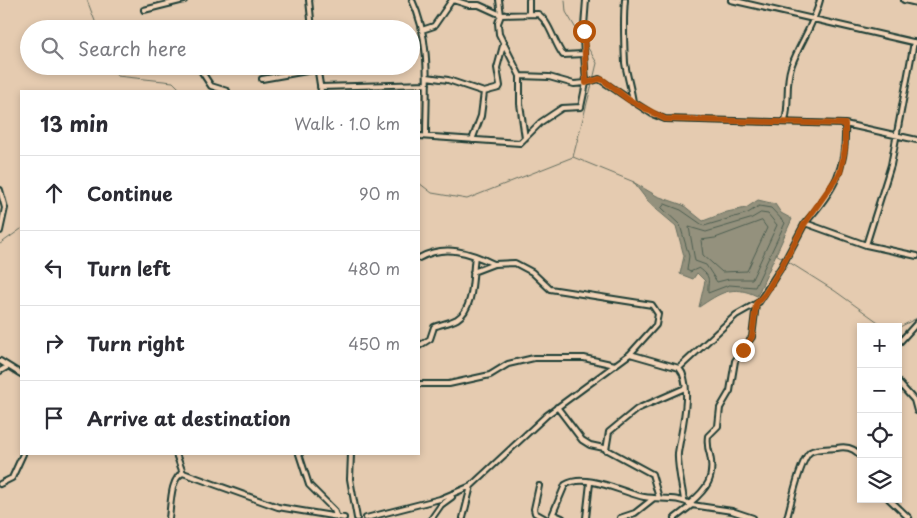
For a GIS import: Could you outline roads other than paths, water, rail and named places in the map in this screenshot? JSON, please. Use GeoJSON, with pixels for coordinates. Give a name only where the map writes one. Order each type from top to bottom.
{"type":"FeatureCollection","features":[{"type":"Feature","properties":{"kind":"street"},"geometry":{"type":"LineString","coordinates":[[144,10],[184,0]]}},
{"type":"Feature","properties":{"kind":"street"},"geometry":{"type":"LineString","coordinates":[[308,0],[311,20]]}},
{"type":"Feature","properties":{"kind":"street"},"geometry":{"type":"LineString","coordinates":[[412,0],[419,20]]}},
{"type":"Feature","properties":{"kind":"street"},"geometry":{"type":"LineString","coordinates":[[422,30],[434,26],[453,0],[469,5],[479,5],[501,14],[529,13],[542,17],[564,55],[584,54]]}},
{"type":"Feature","properties":{"kind":"street"},"geometry":{"type":"LineString","coordinates":[[499,0],[501,14],[498,23],[499,34],[520,76],[520,104],[525,138]]}},
{"type":"Feature","properties":{"kind":"street"},"geometry":{"type":"LineString","coordinates":[[529,0],[529,13]]}},
{"type":"Feature","properties":{"kind":"street"},"geometry":{"type":"LineString","coordinates":[[420,136],[517,143],[525,138],[541,122],[562,108],[581,107],[586,83],[584,54],[586,0]]}},
{"type":"Feature","properties":{"kind":"street"},"geometry":{"type":"LineString","coordinates":[[625,0],[623,16],[626,63],[633,102]]}},
{"type":"Feature","properties":{"kind":"street"},"geometry":{"type":"LineString","coordinates":[[731,0],[816,18],[915,43],[895,135],[891,165],[866,244]]}},
{"type":"Feature","properties":{"kind":"street"},"geometry":{"type":"LineString","coordinates":[[785,121],[789,101],[788,77],[816,18],[820,0]]}},
{"type":"Feature","properties":{"kind":"street"},"geometry":{"type":"LineString","coordinates":[[904,0],[917,4]]}},
{"type":"Feature","properties":{"kind":"street"},"geometry":{"type":"LineString","coordinates":[[420,24],[427,59],[426,136]]}},
{"type":"Feature","properties":{"kind":"street"},"geometry":{"type":"LineString","coordinates":[[427,77],[448,80],[484,92],[500,87],[497,68],[504,42]]}},
{"type":"Feature","properties":{"kind":"street"},"geometry":{"type":"LineString","coordinates":[[204,75],[211,86],[224,90]]}},
{"type":"Feature","properties":{"kind":"street"},"geometry":{"type":"LineString","coordinates":[[262,79],[282,75]]}},
{"type":"Feature","properties":{"kind":"street"},"geometry":{"type":"LineString","coordinates":[[319,75],[320,89],[426,84]]}},
{"type":"Feature","properties":{"kind":"street"},"geometry":{"type":"LineString","coordinates":[[520,76],[549,77],[574,84],[599,79],[603,80],[633,102],[665,119],[845,124],[917,140]]}},
{"type":"Feature","properties":{"kind":"street"},"geometry":{"type":"LineString","coordinates":[[472,140],[481,116],[484,92]]}},
{"type":"Feature","properties":{"kind":"street"},"geometry":{"type":"LineString","coordinates":[[679,368],[736,315],[756,304],[765,294],[805,223],[840,173],[845,149],[845,124]]}},
{"type":"Feature","properties":{"kind":"street"},"geometry":{"type":"LineString","coordinates":[[0,190],[5,214],[0,231]]}},
{"type":"Feature","properties":{"kind":"street"},"geometry":{"type":"LineString","coordinates":[[805,223],[866,244],[917,256]]}},
{"type":"Feature","properties":{"kind":"street"},"geometry":{"type":"LineString","coordinates":[[420,258],[438,250],[458,251],[494,264]]}},
{"type":"Feature","properties":{"kind":"street"},"geometry":{"type":"LineString","coordinates":[[420,345],[430,339],[434,327],[457,319],[465,312],[470,300],[475,256]]}},
{"type":"Feature","properties":{"kind":"street"},"geometry":{"type":"LineString","coordinates":[[366,518],[440,499],[471,486],[557,407],[630,354],[656,325],[658,314],[652,305],[550,288],[532,272],[515,263],[494,264],[473,272]]}},
{"type":"Feature","properties":{"kind":"street"},"geometry":{"type":"LineString","coordinates":[[675,518],[691,504],[711,479],[712,468],[707,444],[708,434],[718,426],[720,408],[730,391],[736,361],[752,337],[756,304]]}},
{"type":"Feature","properties":{"kind":"street"},"geometry":{"type":"LineString","coordinates":[[902,340],[917,323]]}},
{"type":"Feature","properties":{"kind":"street"},"geometry":{"type":"LineString","coordinates":[[630,354],[644,356],[679,368],[684,376],[684,424],[678,453],[684,500]]}},
{"type":"Feature","properties":{"kind":"street"},"geometry":{"type":"LineString","coordinates":[[420,384],[449,384],[490,375],[508,364],[534,358],[584,358],[616,365]]}},
{"type":"Feature","properties":{"kind":"street"},"geometry":{"type":"LineString","coordinates":[[0,361],[20,374]]}},
{"type":"Feature","properties":{"kind":"street"},"geometry":{"type":"LineString","coordinates":[[0,371],[7,367]]}},
{"type":"Feature","properties":{"kind":"street"},"geometry":{"type":"LineString","coordinates":[[902,386],[914,400],[917,411]]}},
{"type":"Feature","properties":{"kind":"street"},"geometry":{"type":"LineString","coordinates":[[606,450],[609,432],[638,409],[685,388]]}},
{"type":"Feature","properties":{"kind":"street"},"geometry":{"type":"LineString","coordinates":[[557,407],[578,437],[590,445],[606,450],[652,474],[657,498]]}},
{"type":"Feature","properties":{"kind":"street"},"geometry":{"type":"LineString","coordinates":[[787,518],[801,470],[809,453],[814,450],[844,447],[852,448],[857,453]]}},
{"type":"Feature","properties":{"kind":"street"},"geometry":{"type":"LineString","coordinates":[[0,484],[12,478],[23,455]]}},
{"type":"Feature","properties":{"kind":"street"},"geometry":{"type":"LineString","coordinates":[[176,455],[183,473]]}},
{"type":"Feature","properties":{"kind":"street"},"geometry":{"type":"LineString","coordinates":[[299,455],[309,485],[337,517]]}},
{"type":"Feature","properties":{"kind":"street"},"geometry":{"type":"LineString","coordinates":[[350,455],[350,479],[358,518]]}},
{"type":"Feature","properties":{"kind":"street"},"geometry":{"type":"LineString","coordinates":[[169,518],[175,482],[179,474],[183,473],[278,507],[344,518]]}},
{"type":"Feature","properties":{"kind":"street"},"geometry":{"type":"LineString","coordinates":[[562,518],[552,516],[566,485],[574,482],[606,484],[636,494],[684,500],[691,504],[732,511],[748,518],[753,518]]}},
{"type":"Feature","properties":{"kind":"street"},"geometry":{"type":"LineString","coordinates":[[586,518],[590,483]]}},
{"type":"Feature","properties":{"kind":"street"},"geometry":{"type":"LineString","coordinates":[[463,518],[471,486]]}},
{"type":"Feature","properties":{"kind":"street"},"geometry":{"type":"LineString","coordinates":[[539,486],[534,509],[535,513],[544,518]]}},
{"type":"Feature","properties":{"kind":"street"},"geometry":{"type":"LineString","coordinates":[[432,518],[441,505],[462,490]]}},
{"type":"Feature","properties":{"kind":"street"},"geometry":{"type":"LineString","coordinates":[[620,518],[635,513],[657,498]]}},
{"type":"Feature","properties":{"kind":"street"},"geometry":{"type":"LineString","coordinates":[[894,503],[909,518]]}},
{"type":"Feature","properties":{"kind":"water"},"geometry":{"type":"Polygon","coordinates":[[[633,182],[657,196],[683,205],[703,221],[727,212],[746,208],[758,200],[775,204],[781,213],[792,219],[757,296],[748,292],[726,292],[699,307],[705,281],[697,273],[693,279],[680,274],[684,256],[676,226],[650,204],[633,182]]]}},
{"type":"Feature","properties":{"kind":"waterway"},"geometry":{"type":"LineString","coordinates":[[87,0],[95,20]]}},
{"type":"Feature","properties":{"kind":"waterway"},"geometry":{"type":"LineString","coordinates":[[565,0],[566,12],[581,37]]}},
{"type":"Feature","properties":{"kind":"waterway"},"geometry":{"type":"LineString","coordinates":[[585,43],[597,63],[593,80]]}},
{"type":"Feature","properties":{"kind":"waterway"},"geometry":{"type":"LineString","coordinates":[[117,75],[173,82],[181,90]]}},
{"type":"Feature","properties":{"kind":"waterway"},"geometry":{"type":"LineString","coordinates":[[573,157],[592,84]]}},
{"type":"Feature","properties":{"kind":"waterway"},"geometry":{"type":"LineString","coordinates":[[420,184],[432,193],[467,199],[573,157],[634,182]]}},
{"type":"Feature","properties":{"kind":"waterway"},"geometry":{"type":"LineString","coordinates":[[0,244],[20,230]]}},
{"type":"Feature","properties":{"kind":"waterway"},"geometry":{"type":"LineString","coordinates":[[776,254],[835,291],[879,323]]}},
{"type":"Feature","properties":{"kind":"waterway"},"geometry":{"type":"LineString","coordinates":[[902,326],[917,318]]}}]}
